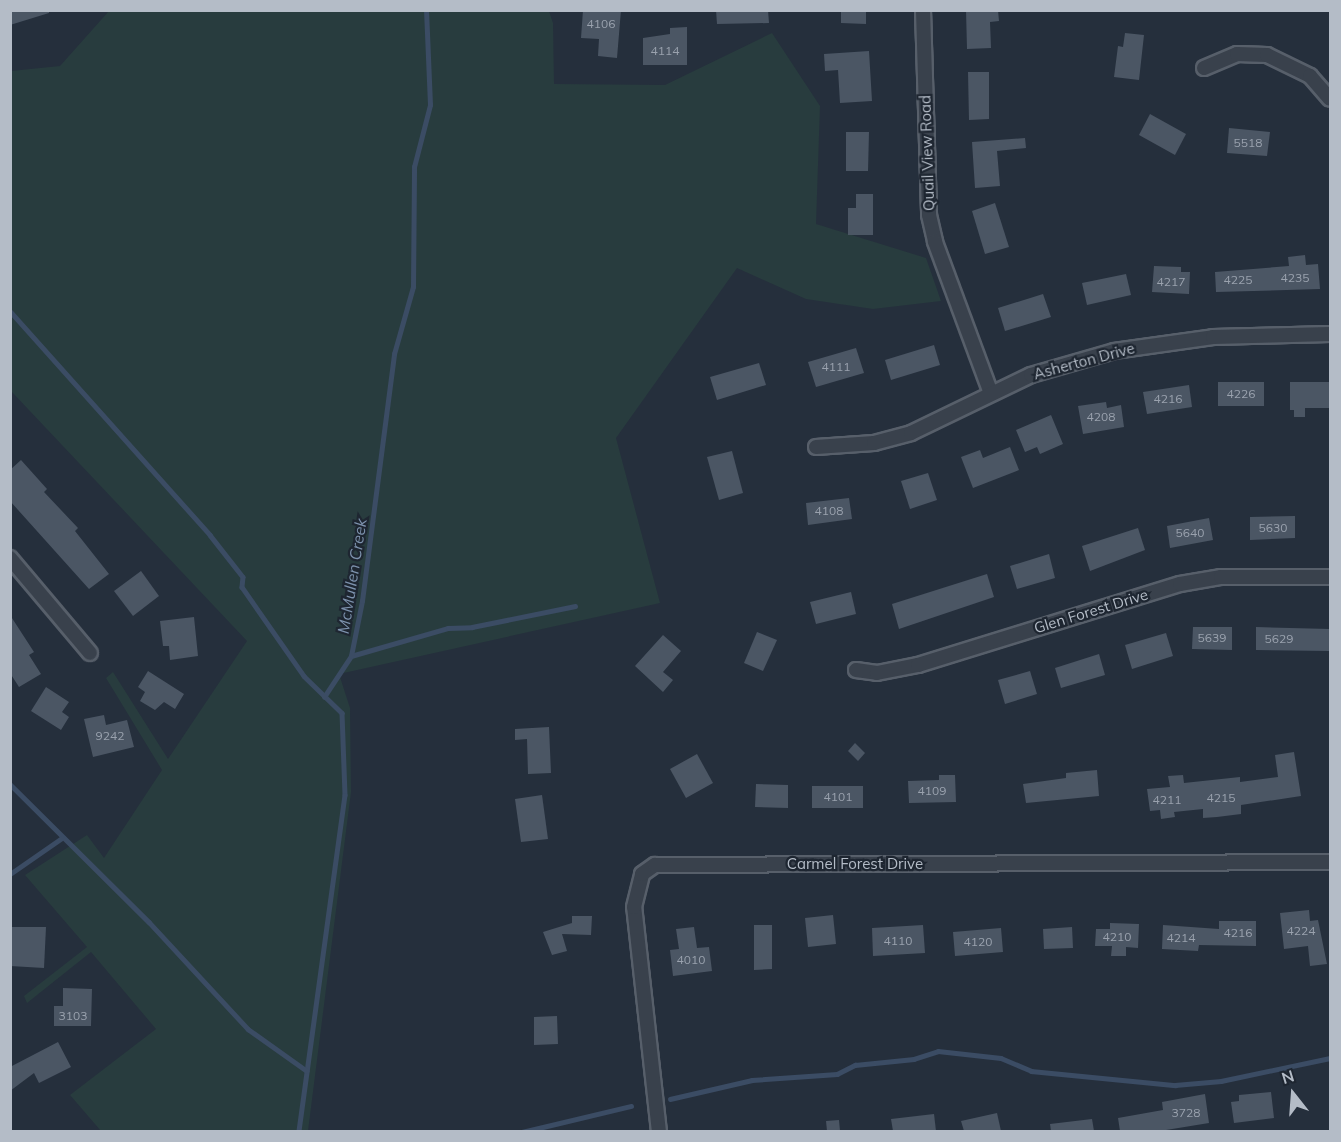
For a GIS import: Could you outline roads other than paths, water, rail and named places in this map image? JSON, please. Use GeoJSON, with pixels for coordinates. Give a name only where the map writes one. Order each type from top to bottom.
{"type":"FeatureCollection","features":[{"type":"Feature","properties":{"kind":"street","name":"Quail View Road"},"geometry":{"type":"LineString","coordinates":[[923,10],[929,215],[935,242],[992,393]]}},
{"type":"Feature","properties":{"kind":"street"},"geometry":{"type":"LineString","coordinates":[[1204,68],[1237,54],[1267,55],[1310,76],[1330,99]]}},
{"type":"Feature","properties":{"kind":"street","name":"Asherton Drive"},"geometry":{"type":"LineString","coordinates":[[816,447],[874,443],[911,434],[1048,368],[1163,342],[1330,334]]}},
{"type":"Feature","properties":{"kind":"street"},"geometry":{"type":"LineString","coordinates":[[10,558],[90,653]]}},
{"type":"Feature","properties":{"kind":"street","name":"Glen Forest Drive"},"geometry":{"type":"LineString","coordinates":[[856,670],[877,673],[918,665],[1180,584],[1221,578],[1330,576]]}},
{"type":"Feature","properties":{"kind":"street","name":"Carmel Forest Drive"},"geometry":{"type":"LineString","coordinates":[[659,1131],[634,907],[642,874],[655,865],[1330,862]]}},
{"type":"Feature","properties":{"kind":"waterway","name":"McMullen Creek"},"geometry":{"type":"LineString","coordinates":[[324,697],[351,656],[362,601],[394,354],[413,287],[414,167],[430,105],[426,10]]}},
{"type":"Feature","properties":{"kind":"waterway"},"geometry":{"type":"LineString","coordinates":[[10,311],[210,535],[243,577],[242,587],[304,676],[342,713],[345,795],[299,1132]]}},
{"type":"Feature","properties":{"kind":"waterway"},"geometry":{"type":"LineString","coordinates":[[351,656],[448,628],[472,627],[575,606]]}},
{"type":"Feature","properties":{"kind":"waterway"},"geometry":{"type":"LineString","coordinates":[[10,784],[149,922],[248,1029],[307,1071]]}},
{"type":"Feature","properties":{"kind":"waterway"},"geometry":{"type":"LineString","coordinates":[[10,874],[62,838]]}},
{"type":"Feature","properties":{"kind":"waterway"},"geometry":{"type":"LineString","coordinates":[[670,1099],[752,1080],[837,1074],[855,1065],[914,1059],[938,1051],[1001,1058],[1031,1071],[1175,1085],[1221,1081],[1330,1058]]}},
{"type":"Feature","properties":{"kind":"waterway"},"geometry":{"type":"LineString","coordinates":[[522,1132],[631,1106]]}}]}
